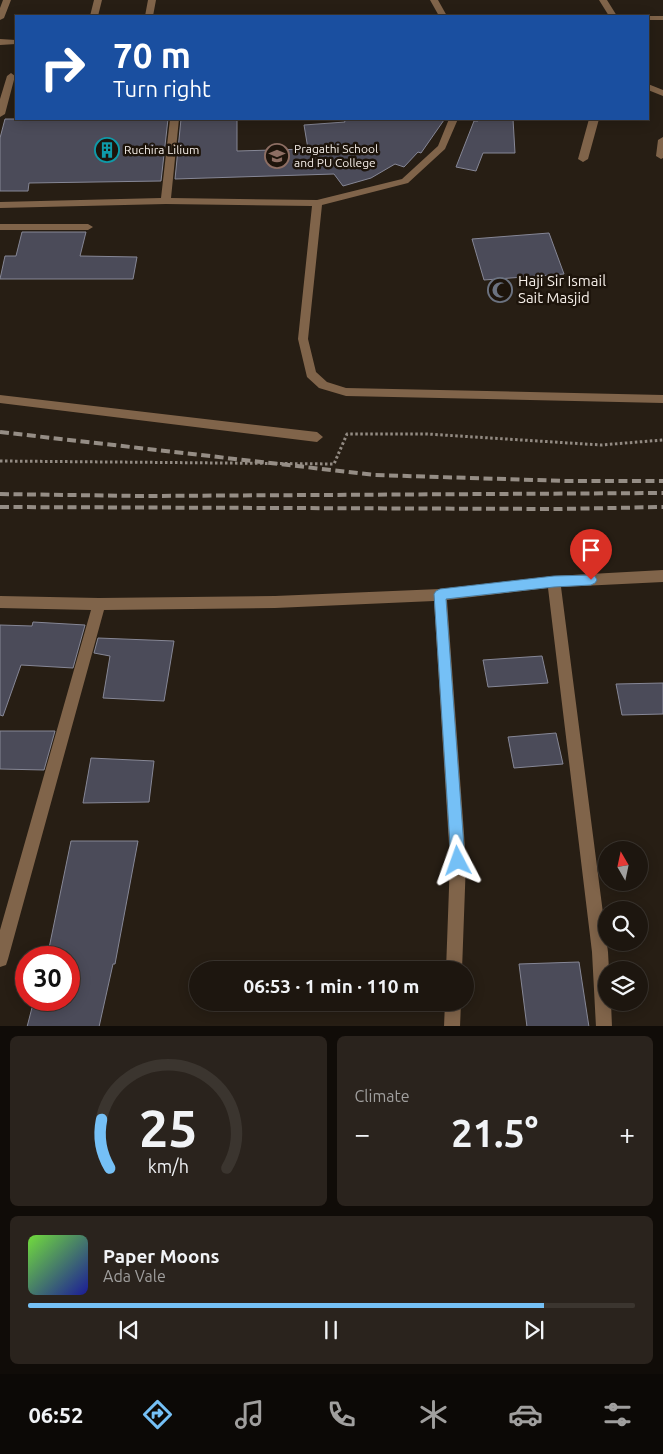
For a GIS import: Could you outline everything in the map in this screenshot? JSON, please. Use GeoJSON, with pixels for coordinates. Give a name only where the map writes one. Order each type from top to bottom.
{"type":"FeatureCollection","features":[{"type":"Feature","properties":{"kind":"street"},"geometry":{"type":"LineString","coordinates":[[0,18],[7,0]]}},
{"type":"Feature","properties":{"kind":"street"},"geometry":{"type":"LineString","coordinates":[[94,15],[98,0]]}},
{"type":"Feature","properties":{"kind":"street"},"geometry":{"type":"LineString","coordinates":[[149,15],[152,0]]}},
{"type":"Feature","properties":{"kind":"street"},"geometry":{"type":"LineString","coordinates":[[434,0],[442,15]]}},
{"type":"Feature","properties":{"kind":"street"},"geometry":{"type":"LineString","coordinates":[[603,0],[612,15]]}},
{"type":"Feature","properties":{"kind":"street"},"geometry":{"type":"LineString","coordinates":[[649,18],[663,18]]}},
{"type":"Feature","properties":{"kind":"street"},"geometry":{"type":"LineString","coordinates":[[0,42],[15,42]]}},
{"type":"Feature","properties":{"kind":"street"},"geometry":{"type":"LineString","coordinates":[[0,114],[11,76]]}},
{"type":"Feature","properties":{"kind":"street"},"geometry":{"type":"LineString","coordinates":[[649,87],[663,93]]}},
{"type":"Feature","properties":{"kind":"street"},"geometry":{"type":"LineString","coordinates":[[166,201],[174,120]]}},
{"type":"Feature","properties":{"kind":"street"},"geometry":{"type":"LineString","coordinates":[[0,205],[166,201],[317,204],[405,181],[442,147],[453,120]]}},
{"type":"Feature","properties":{"kind":"street"},"geometry":{"type":"LineString","coordinates":[[583,159],[594,120]]}},
{"type":"Feature","properties":{"kind":"street"},"geometry":{"type":"LineString","coordinates":[[662,156],[663,140]]}},
{"type":"Feature","properties":{"kind":"street"},"geometry":{"type":"LineString","coordinates":[[317,204],[303,339],[311,374],[323,385],[346,392],[663,398]]}},
{"type":"Feature","properties":{"kind":"street"},"geometry":{"type":"LineString","coordinates":[[0,228],[88,227]]}},
{"type":"Feature","properties":{"kind":"street"},"geometry":{"type":"LineString","coordinates":[[0,400],[317,437]]}},
{"type":"Feature","properties":{"kind":"street"},"geometry":{"type":"LineString","coordinates":[[0,602],[99,604],[275,602],[440,594],[554,582],[663,576]]}},
{"type":"Feature","properties":{"kind":"street"},"geometry":{"type":"LineString","coordinates":[[554,582],[600,952],[604,1026]]}},
{"type":"Feature","properties":{"kind":"street"},"geometry":{"type":"LineString","coordinates":[[440,594],[458,861],[454,961]]}},
{"type":"Feature","properties":{"kind":"street"},"geometry":{"type":"LineString","coordinates":[[0,960],[99,604]]}},
{"type":"Feature","properties":{"kind":"street"},"geometry":{"type":"LineString","coordinates":[[452,1026],[453,1011]]}},
{"type":"Feature","properties":{"kind":"path"},"geometry":{"type":"LineString","coordinates":[[0,461],[334,464],[347,434],[427,434],[601,445],[663,440]]}},
{"type":"Feature","properties":{"kind":"building","name":"Ruchira Lilium"},"geometry":{"type":"Polygon","coordinates":[[[5,119],[168,120],[161,181],[29,183],[28,191],[0,191],[0,138],[5,119]]]}},
{"type":"Feature","properties":{"kind":"building","name":"Pragathi School and PU College"},"geometry":{"type":"Polygon","coordinates":[[[181,120],[237,120],[237,151],[308,149],[304,125],[345,122],[344,120],[444,120],[421,153],[418,152],[404,167],[395,164],[371,178],[343,186],[334,174],[175,179],[181,120]]]}},
{"type":"Feature","properties":{"kind":"building"},"geometry":{"type":"Polygon","coordinates":[[[513,120],[515,153],[483,153],[476,171],[456,167],[474,121],[513,120]]]}},
{"type":"Feature","properties":{"kind":"building"},"geometry":{"type":"Polygon","coordinates":[[[22,232],[86,232],[80,256],[137,257],[133,279],[0,279],[5,256],[16,256],[22,232]]]}},
{"type":"Feature","properties":{"kind":"building"},"geometry":{"type":"Polygon","coordinates":[[[549,233],[564,274],[484,280],[472,239],[549,233]]]}},
{"type":"Feature","properties":{"kind":"building"},"geometry":{"type":"Polygon","coordinates":[[[33,622],[85,625],[73,668],[21,665],[3,716],[0,715],[0,625],[32,626],[33,622]]]}},
{"type":"Feature","properties":{"kind":"building"},"geometry":{"type":"Polygon","coordinates":[[[98,638],[174,641],[164,701],[103,698],[110,656],[94,653],[98,638]]]}},
{"type":"Feature","properties":{"kind":"building"},"geometry":{"type":"Polygon","coordinates":[[[542,656],[548,683],[488,687],[483,660],[542,656]]]}},
{"type":"Feature","properties":{"kind":"building"},"geometry":{"type":"Polygon","coordinates":[[[663,683],[663,714],[622,715],[616,684],[663,683]]]}},
{"type":"Feature","properties":{"kind":"building"},"geometry":{"type":"Polygon","coordinates":[[[0,731],[55,731],[44,770],[0,769],[0,731]]]}},
{"type":"Feature","properties":{"kind":"building"},"geometry":{"type":"Polygon","coordinates":[[[556,733],[563,764],[514,768],[508,737],[556,733]]]}},
{"type":"Feature","properties":{"kind":"building"},"geometry":{"type":"Polygon","coordinates":[[[91,758],[154,761],[149,802],[83,803],[91,758]]]}},
{"type":"Feature","properties":{"kind":"building"},"geometry":{"type":"Polygon","coordinates":[[[71,841],[138,841],[115,964],[113,964],[99,1026],[27,1026],[31,1011],[80,1011],[80,946],[49,946],[71,841]]]}},
{"type":"Feature","properties":{"kind":"building"},"geometry":{"type":"Polygon","coordinates":[[[579,962],[589,1026],[527,1026],[519,964],[579,962]]]}},
{"type":"Feature","properties":{"kind":"railway"},"geometry":{"type":"LineString","coordinates":[[0,432],[375,475],[567,481],[663,481]]}},
{"type":"Feature","properties":{"kind":"railway"},"geometry":{"type":"LineString","coordinates":[[0,494],[143,496],[663,493]]}},
{"type":"Feature","properties":{"kind":"railway"},"geometry":{"type":"LineString","coordinates":[[0,507],[558,509],[663,507]]}},
{"type":"Feature","properties":{"kind":"place","name":"Ruchira Lilium"},"geometry":{"type":"Point","coordinates":[107,150]}},
{"type":"Feature","properties":{"kind":"place","name":"Pragathi School and PU College"},"geometry":{"type":"Point","coordinates":[277,156]}},
{"type":"Feature","properties":{"kind":"place","name":"Haji Sir Ismail Sait Masjid"},"geometry":{"type":"Point","coordinates":[500,290]}},
{"type":"Feature","properties":{"kind":"route"},"geometry":{"type":"LineString","coordinates":[[458,861],[440,594],[591,580]]}}]}
